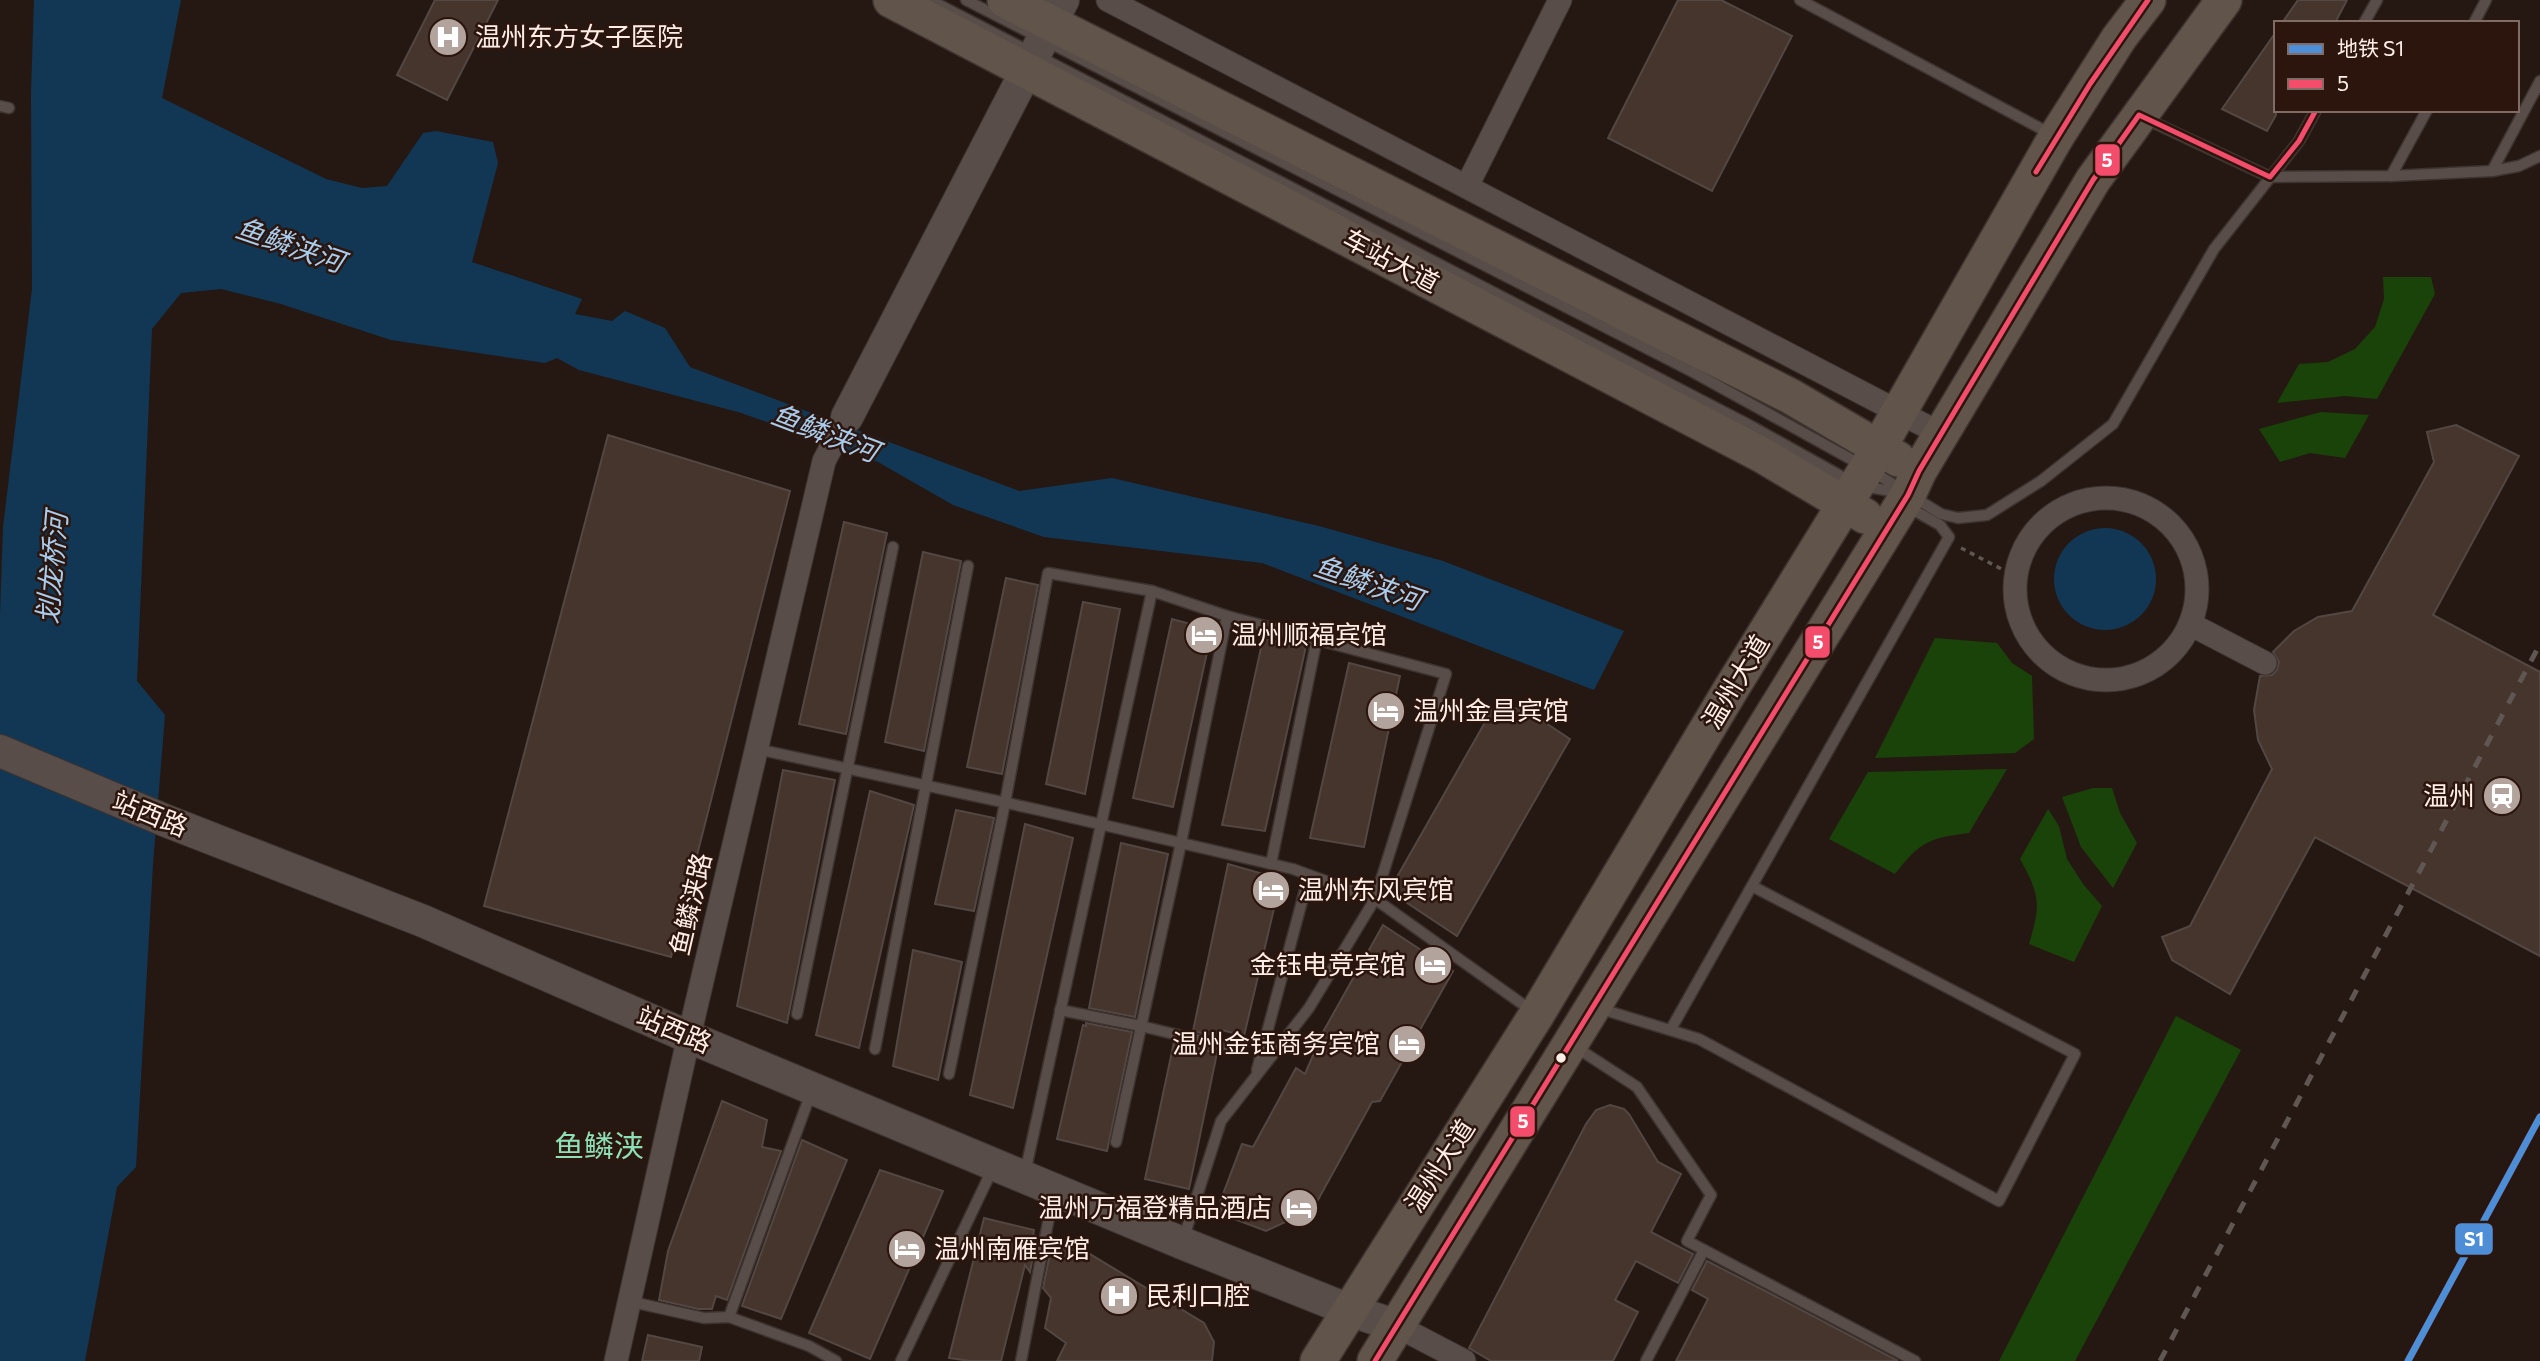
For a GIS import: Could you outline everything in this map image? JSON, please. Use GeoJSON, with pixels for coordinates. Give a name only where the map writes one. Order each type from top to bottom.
{"type":"FeatureCollection","features":[{"type":"Feature","properties":{"kind":"main road","name":"车站大道"},"geometry":{"type":"LineString","coordinates":[[891,0],[1043,37],[1790,396],[1862,476],[1904,499]]}},
{"type":"Feature","properties":{"kind":"main road","name":"车站大道"},"geometry":{"type":"LineString","coordinates":[[1005,0],[1043,37],[1762,455],[1862,476],[1904,499]]}},
{"type":"Feature","properties":{"kind":"main road","name":"温州大道"},"geometry":{"type":"LineString","coordinates":[[1318,1361],[1537,1014],[1862,476],[2056,137],[2119,38],[2148,0]]}},
{"type":"Feature","properties":{"kind":"main road","name":"温州大道"},"geometry":{"type":"LineString","coordinates":[[1375,1361],[1904,499],[2093,180],[2224,0]]}},
{"type":"Feature","properties":{"kind":"street"},"geometry":{"type":"LineString","coordinates":[[1108,0],[1941,434]]}},
{"type":"Feature","properties":{"kind":"street"},"geometry":{"type":"LineString","coordinates":[[1467,186],[1560,0]]}},
{"type":"Feature","properties":{"kind":"street"},"geometry":{"type":"LineString","coordinates":[[847,417],[1043,37]]}},
{"type":"Feature","properties":{"kind":"street","name":"鱼鳞浃路"},"geometry":{"type":"LineString","coordinates":[[615,1361],[824,461],[847,417]]}},
{"type":"Feature","properties":{"kind":"street"},"geometry":{"type":"LineString","coordinates":[[2120,497],[2154,509],[2181,533],[2196,566],[2198,602],[2190,624],[2161,663],[2129,678],[2093,680],[2059,668],[2032,644],[2017,612],[2015,576],[2027,541],[2052,514],[2084,499],[2120,497]]}},
{"type":"Feature","properties":{"kind":"street"},"geometry":{"type":"LineString","coordinates":[[2190,624],[2265,663]]}},
{"type":"Feature","properties":{"kind":"street","name":"站西路"},"geometry":{"type":"LineString","coordinates":[[0,751],[164,820],[423,921],[689,1037],[1182,1243],[1349,1310],[1397,1326]]}},
{"type":"Feature","properties":{"kind":"street"},"geometry":{"type":"LineString","coordinates":[[1397,1326],[1464,1361]]}},
{"type":"Feature","properties":{"kind":"lane"},"geometry":{"type":"LineString","coordinates":[[930,0],[1043,37]]}},
{"type":"Feature","properties":{"kind":"lane"},"geometry":{"type":"LineString","coordinates":[[966,0],[1043,37]]}},
{"type":"Feature","properties":{"kind":"lane"},"geometry":{"type":"LineString","coordinates":[[1800,0],[2056,137]]}},
{"type":"Feature","properties":{"kind":"lane"},"geometry":{"type":"LineString","coordinates":[[2365,21],[2377,0]]}},
{"type":"Feature","properties":{"kind":"lane"},"geometry":{"type":"LineString","coordinates":[[2475,21],[2486,0]]}},
{"type":"Feature","properties":{"kind":"lane"},"geometry":{"type":"LineString","coordinates":[[2493,171],[2540,81]]}},
{"type":"Feature","properties":{"kind":"lane"},"geometry":{"type":"LineString","coordinates":[[1904,499],[1958,518],[1987,515],[2041,481],[2113,424],[2214,248],[2300,141],[2315,112]]}},
{"type":"Feature","properties":{"kind":"lane"},"geometry":{"type":"LineString","coordinates":[[2391,176],[2426,112]]}},
{"type":"Feature","properties":{"kind":"lane"},"geometry":{"type":"LineString","coordinates":[[2139,115],[2270,177],[2391,176],[2493,171],[2519,166],[2540,156]]}},
{"type":"Feature","properties":{"kind":"lane"},"geometry":{"type":"LineString","coordinates":[[1671,1028],[1949,537],[1940,525],[1904,499]]}},
{"type":"Feature","properties":{"kind":"lane"},"geometry":{"type":"LineString","coordinates":[[797,1014],[893,547]]}},
{"type":"Feature","properties":{"kind":"lane"},"geometry":{"type":"LineString","coordinates":[[875,1049],[968,566]]}},
{"type":"Feature","properties":{"kind":"lane"},"geometry":{"type":"LineString","coordinates":[[949,1074],[1005,803],[1048,573],[1152,592],[1227,616],[1446,674],[1375,899],[1309,1008],[1221,1121],[1182,1243]]}},
{"type":"Feature","properties":{"kind":"lane"},"geometry":{"type":"LineString","coordinates":[[1024,1176],[1152,592]]}},
{"type":"Feature","properties":{"kind":"lane"},"geometry":{"type":"LineString","coordinates":[[1116,1142],[1227,616]]}},
{"type":"Feature","properties":{"kind":"lane"},"geometry":{"type":"LineString","coordinates":[[1271,864],[1317,638]]}},
{"type":"Feature","properties":{"kind":"lane"},"geometry":{"type":"LineString","coordinates":[[757,749],[1101,824],[1309,875],[1375,899],[1537,1014]]}},
{"type":"Feature","properties":{"kind":"lane"},"geometry":{"type":"LineString","coordinates":[[1255,1076],[1309,875]]}},
{"type":"Feature","properties":{"kind":"lane"},"geometry":{"type":"LineString","coordinates":[[1592,1006],[1671,1028],[1699,1039],[1999,1201],[2076,1054],[1752,886]]}},
{"type":"Feature","properties":{"kind":"lane"},"geometry":{"type":"LineString","coordinates":[[1060,1010],[1235,1049]]}},
{"type":"Feature","properties":{"kind":"lane"},"geometry":{"type":"LineString","coordinates":[[1569,1043],[1637,1087],[1711,1195],[1687,1241],[1915,1361]]}},
{"type":"Feature","properties":{"kind":"lane"},"geometry":{"type":"LineString","coordinates":[[729,1317],[812,1088]]}},
{"type":"Feature","properties":{"kind":"lane"},"geometry":{"type":"LineString","coordinates":[[901,1361],[995,1164]]}},
{"type":"Feature","properties":{"kind":"lane"},"geometry":{"type":"LineString","coordinates":[[1021,1361],[1054,1189]]}},
{"type":"Feature","properties":{"kind":"lane"},"geometry":{"type":"LineString","coordinates":[[1646,1361],[1704,1250]]}},
{"type":"Feature","properties":{"kind":"lane"},"geometry":{"type":"LineString","coordinates":[[628,1301],[704,1318],[729,1317],[809,1346],[836,1361]]}},
{"type":"Feature","properties":{"kind":"path"},"geometry":{"type":"LineString","coordinates":[[1949,537],[1964,550],[2015,576]]}},
{"type":"Feature","properties":{"kind":"green space"},"geometry":{"type":"Polygon","coordinates":[[[2383,277],[2431,277],[2435,294],[2377,399],[2345,396],[2277,403],[2299,364],[2328,362],[2355,349],[2375,327],[2384,299],[2383,277]]]}},
{"type":"Feature","properties":{"kind":"green space"},"geometry":{"type":"Polygon","coordinates":[[[2321,412],[2369,415],[2345,458],[2310,453],[2280,462],[2259,429],[2321,412]]]}},
{"type":"Feature","properties":{"kind":"green space"},"geometry":{"type":"Polygon","coordinates":[[[1935,638],[1997,643],[2012,663],[2032,676],[2034,739],[2015,753],[1875,758],[1935,638]]]}},
{"type":"Feature","properties":{"kind":"green space"},"geometry":{"type":"Polygon","coordinates":[[[2007,769],[1969,833],[1926,843],[1911,855],[1895,874],[1829,839],[1868,772],[2007,769]]]}},
{"type":"Feature","properties":{"kind":"green space"},"geometry":{"type":"Polygon","coordinates":[[[2093,788],[2112,788],[2120,813],[2137,843],[2113,888],[2081,847],[2062,797],[2093,788]]]}},
{"type":"Feature","properties":{"kind":"green space"},"geometry":{"type":"Polygon","coordinates":[[[2048,809],[2059,826],[2067,859],[2102,906],[2074,962],[2029,944],[2037,909],[2032,882],[2020,859],[2048,809]]]}},
{"type":"Feature","properties":{"kind":"green space"},"geometry":{"type":"Polygon","coordinates":[[[2176,1016],[2241,1050],[2075,1361],[1999,1361],[2176,1016]]]}},
{"type":"Feature","properties":{"kind":"water"},"geometry":{"type":"Polygon","coordinates":[[[34,0],[181,0],[162,98],[326,179],[362,188],[387,186],[423,133],[436,131],[493,142],[498,163],[472,262],[582,299],[575,314],[612,321],[625,311],[665,328],[690,367],[1019,491],[1112,478],[1319,526],[1443,561],[1624,631],[1594,690],[1262,563],[1044,537],[953,505],[878,462],[808,436],[738,412],[579,370],[557,358],[545,363],[391,340],[281,304],[221,289],[181,293],[152,329],[137,681],[165,715],[153,864],[136,1167],[117,1187],[85,1361],[0,1361],[0,615],[3,527],[32,289],[31,93],[34,0]]]}},
{"type":"Feature","properties":{"kind":"water"},"geometry":{"type":"Polygon","coordinates":[[[2105,528],[2125,532],[2141,543],[2152,559],[2156,579],[2152,599],[2141,615],[2125,626],[2105,630],[2085,626],[2069,615],[2058,599],[2054,579],[2058,559],[2069,543],[2085,532],[2105,528]]]}},
{"type":"Feature","properties":{"kind":"building","name":"温州东方女子医院"},"geometry":{"type":"Polygon","coordinates":[[[435,0],[498,0],[447,100],[397,75],[435,0]]]}},
{"type":"Feature","properties":{"kind":"building"},"geometry":{"type":"Polygon","coordinates":[[[1678,0],[1721,0],[1792,36],[1712,191],[1608,138],[1678,0]]]}},
{"type":"Feature","properties":{"kind":"building"},"geometry":{"type":"Polygon","coordinates":[[[2298,0],[2347,0],[2336,21],[2283,21],[2298,0]]]}},
{"type":"Feature","properties":{"kind":"building"},"geometry":{"type":"Polygon","coordinates":[[[2274,35],[2276,115],[2267,131],[2222,109],[2274,35]]]}},
{"type":"Feature","properties":{"kind":"building"},"geometry":{"type":"Polygon","coordinates":[[[2456,425],[2519,456],[2433,615],[2540,672],[2540,956],[2315,837],[2230,994],[2172,960],[2162,937],[2190,926],[2272,769],[2258,740],[2254,710],[2260,676],[2272,675],[2277,670],[2279,662],[2273,652],[2294,631],[2318,617],[2352,611],[2434,462],[2427,432],[2456,425]]]}},
{"type":"Feature","properties":{"kind":"building"},"geometry":{"type":"Polygon","coordinates":[[[608,435],[790,491],[671,957],[484,906],[608,435]]]}},
{"type":"Feature","properties":{"kind":"building"},"geometry":{"type":"Polygon","coordinates":[[[844,522],[887,533],[846,734],[799,724],[844,522]]]}},
{"type":"Feature","properties":{"kind":"building"},"geometry":{"type":"Polygon","coordinates":[[[923,552],[961,561],[924,751],[885,742],[923,552]]]}},
{"type":"Feature","properties":{"kind":"building"},"geometry":{"type":"Polygon","coordinates":[[[1006,578],[1038,585],[1002,774],[967,767],[1006,578]]]}},
{"type":"Feature","properties":{"kind":"building"},"geometry":{"type":"Polygon","coordinates":[[[1083,602],[1120,609],[1085,794],[1046,784],[1083,602]]]}},
{"type":"Feature","properties":{"kind":"building"},"geometry":{"type":"Polygon","coordinates":[[[1172,619],[1212,630],[1173,807],[1133,798],[1172,619]]]}},
{"type":"Feature","properties":{"kind":"building"},"geometry":{"type":"Polygon","coordinates":[[[1263,639],[1306,646],[1265,831],[1222,825],[1263,639]]]}},
{"type":"Feature","properties":{"kind":"building"},"geometry":{"type":"Polygon","coordinates":[[[1349,663],[1400,676],[1364,847],[1310,838],[1349,663]]]}},
{"type":"Feature","properties":{"kind":"building"},"geometry":{"type":"Polygon","coordinates":[[[1523,708],[1570,739],[1457,936],[1389,891],[1492,710],[1523,708]]]}},
{"type":"Feature","properties":{"kind":"building"},"geometry":{"type":"Polygon","coordinates":[[[783,770],[835,780],[787,1023],[737,1006],[783,770]]]}},
{"type":"Feature","properties":{"kind":"building"},"geometry":{"type":"Polygon","coordinates":[[[870,791],[914,805],[859,1048],[816,1035],[870,791]]]}},
{"type":"Feature","properties":{"kind":"building"},"geometry":{"type":"Polygon","coordinates":[[[956,810],[994,818],[974,911],[935,904],[956,810]]]}},
{"type":"Feature","properties":{"kind":"building"},"geometry":{"type":"Polygon","coordinates":[[[1025,824],[1073,838],[1013,1108],[970,1095],[1025,824]]]}},
{"type":"Feature","properties":{"kind":"building"},"geometry":{"type":"Polygon","coordinates":[[[1121,843],[1168,854],[1135,1017],[1089,1008],[1121,843]]]}},
{"type":"Feature","properties":{"kind":"building"},"geometry":{"type":"Polygon","coordinates":[[[1228,864],[1281,879],[1244,1036],[1222,1030],[1220,1037],[1193,1031],[1228,864]]]}},
{"type":"Feature","properties":{"kind":"building"},"geometry":{"type":"Polygon","coordinates":[[[1383,925],[1453,971],[1380,1101],[1372,1102],[1313,1209],[1266,1231],[1221,1214],[1220,1202],[1242,1144],[1253,1147],[1296,1068],[1305,1074],[1323,1032],[1383,925]]]}},
{"type":"Feature","properties":{"kind":"building"},"geometry":{"type":"Polygon","coordinates":[[[913,950],[962,962],[938,1080],[893,1066],[913,950]]]}},
{"type":"Feature","properties":{"kind":"building"},"geometry":{"type":"Polygon","coordinates":[[[1086,1023],[1132,1032],[1107,1151],[1057,1139],[1083,1025],[1086,1026],[1086,1023]]]}},
{"type":"Feature","properties":{"kind":"building"},"geometry":{"type":"Polygon","coordinates":[[[1174,1042],[1217,1053],[1189,1189],[1145,1179],[1174,1042]]]}},
{"type":"Feature","properties":{"kind":"building"},"geometry":{"type":"Polygon","coordinates":[[[722,1101],[767,1120],[762,1147],[781,1151],[727,1300],[716,1296],[712,1309],[698,1309],[659,1300],[668,1251],[722,1101]]]}},
{"type":"Feature","properties":{"kind":"building"},"geometry":{"type":"Polygon","coordinates":[[[1610,1105],[1624,1109],[1629,1114],[1658,1162],[1681,1174],[1651,1232],[1693,1254],[1678,1283],[1636,1261],[1615,1300],[1638,1312],[1613,1361],[1491,1361],[1469,1348],[1586,1124],[1596,1110],[1610,1105]]]}},
{"type":"Feature","properties":{"kind":"building"},"geometry":{"type":"Polygon","coordinates":[[[802,1140],[847,1160],[781,1319],[742,1306],[802,1140]]]}},
{"type":"Feature","properties":{"kind":"building"},"geometry":{"type":"Polygon","coordinates":[[[880,1170],[943,1191],[870,1359],[809,1333],[880,1170]]]}},
{"type":"Feature","properties":{"kind":"building"},"geometry":{"type":"Polygon","coordinates":[[[984,1218],[1034,1230],[1033,1235],[1037,1236],[1030,1272],[1025,1265],[1001,1361],[949,1358],[984,1218]]]}},
{"type":"Feature","properties":{"kind":"building"},"geometry":{"type":"Polygon","coordinates":[[[1053,1239],[1075,1245],[1204,1323],[1214,1342],[1212,1361],[1057,1361],[1066,1343],[1045,1328],[1051,1298],[1043,1288],[1053,1239]]]}},
{"type":"Feature","properties":{"kind":"building"},"geometry":{"type":"Polygon","coordinates":[[[1707,1261],[1898,1361],[1676,1361],[1708,1299],[1692,1290],[1707,1261]]]}},
{"type":"Feature","properties":{"kind":"building"},"geometry":{"type":"Polygon","coordinates":[[[648,1335],[702,1347],[699,1361],[642,1361],[648,1335]]]}},
{"type":"Feature","properties":{"kind":"railway"},"geometry":{"type":"LineString","coordinates":[[2160,1361],[2540,644]]}},
{"type":"Feature","properties":{"kind":"metro line","name":"S1"},"geometry":{"type":"LineString","coordinates":[[2408,1361],[2540,1117]]}},
{"type":"Feature","properties":{"kind":"transit line","name":"5"},"geometry":{"type":"LineString","coordinates":[[2036,172],[2090,84],[2148,0]]}},
{"type":"Feature","properties":{"kind":"transit line","name":"5"},"geometry":{"type":"LineString","coordinates":[[1375,1361],[1908,495],[1919,471],[2093,180],[2139,115],[2270,177],[2299,141],[2315,112]]}},
{"type":"Feature","properties":{"kind":"place","name":"温州东方女子医院"},"geometry":{"type":"Point","coordinates":[448,37]}},
{"type":"Feature","properties":{"kind":"place","name":"温州顺福宾馆"},"geometry":{"type":"Point","coordinates":[1204,635]}},
{"type":"Feature","properties":{"kind":"place","name":"温州金昌宾馆"},"geometry":{"type":"Point","coordinates":[1386,711]}},
{"type":"Feature","properties":{"kind":"place","name":"温州"},"geometry":{"type":"Point","coordinates":[2502,796]}},
{"type":"Feature","properties":{"kind":"place","name":"温州东风宾馆"},"geometry":{"type":"Point","coordinates":[1271,890]}},
{"type":"Feature","properties":{"kind":"place","name":"金钰电竞宾馆"},"geometry":{"type":"Point","coordinates":[1433,965]}},
{"type":"Feature","properties":{"kind":"place","name":"温州金钰商务宾馆"},"geometry":{"type":"Point","coordinates":[1407,1044]}},
{"type":"Feature","properties":{"kind":"place","name":"温州万福登精品酒店"},"geometry":{"type":"Point","coordinates":[1299,1208]}},
{"type":"Feature","properties":{"kind":"place","name":"温州南雁宾馆"},"geometry":{"type":"Point","coordinates":[907,1249]}},
{"type":"Feature","properties":{"kind":"place","name":"民利口腔"},"geometry":{"type":"Point","coordinates":[1119,1296]}},
{"type":"Feature","properties":{"kind":"district","name":"鱼鳞浃"},"geometry":{"type":"Point","coordinates":[599,1147]}},
{"type":"Feature","properties":{"kind":"water label","name":"鱼鳞浃河"},"geometry":{"type":"Point","coordinates":[290,245]}},
{"type":"Feature","properties":{"kind":"water label","name":"鱼鳞浃河"},"geometry":{"type":"Point","coordinates":[825,433]}},
{"type":"Feature","properties":{"kind":"water label","name":"划龙桥河"},"geometry":{"type":"Point","coordinates":[52,568]}},
{"type":"Feature","properties":{"kind":"water label","name":"鱼鳞浃河"},"geometry":{"type":"Point","coordinates":[1368,583]}}]}
